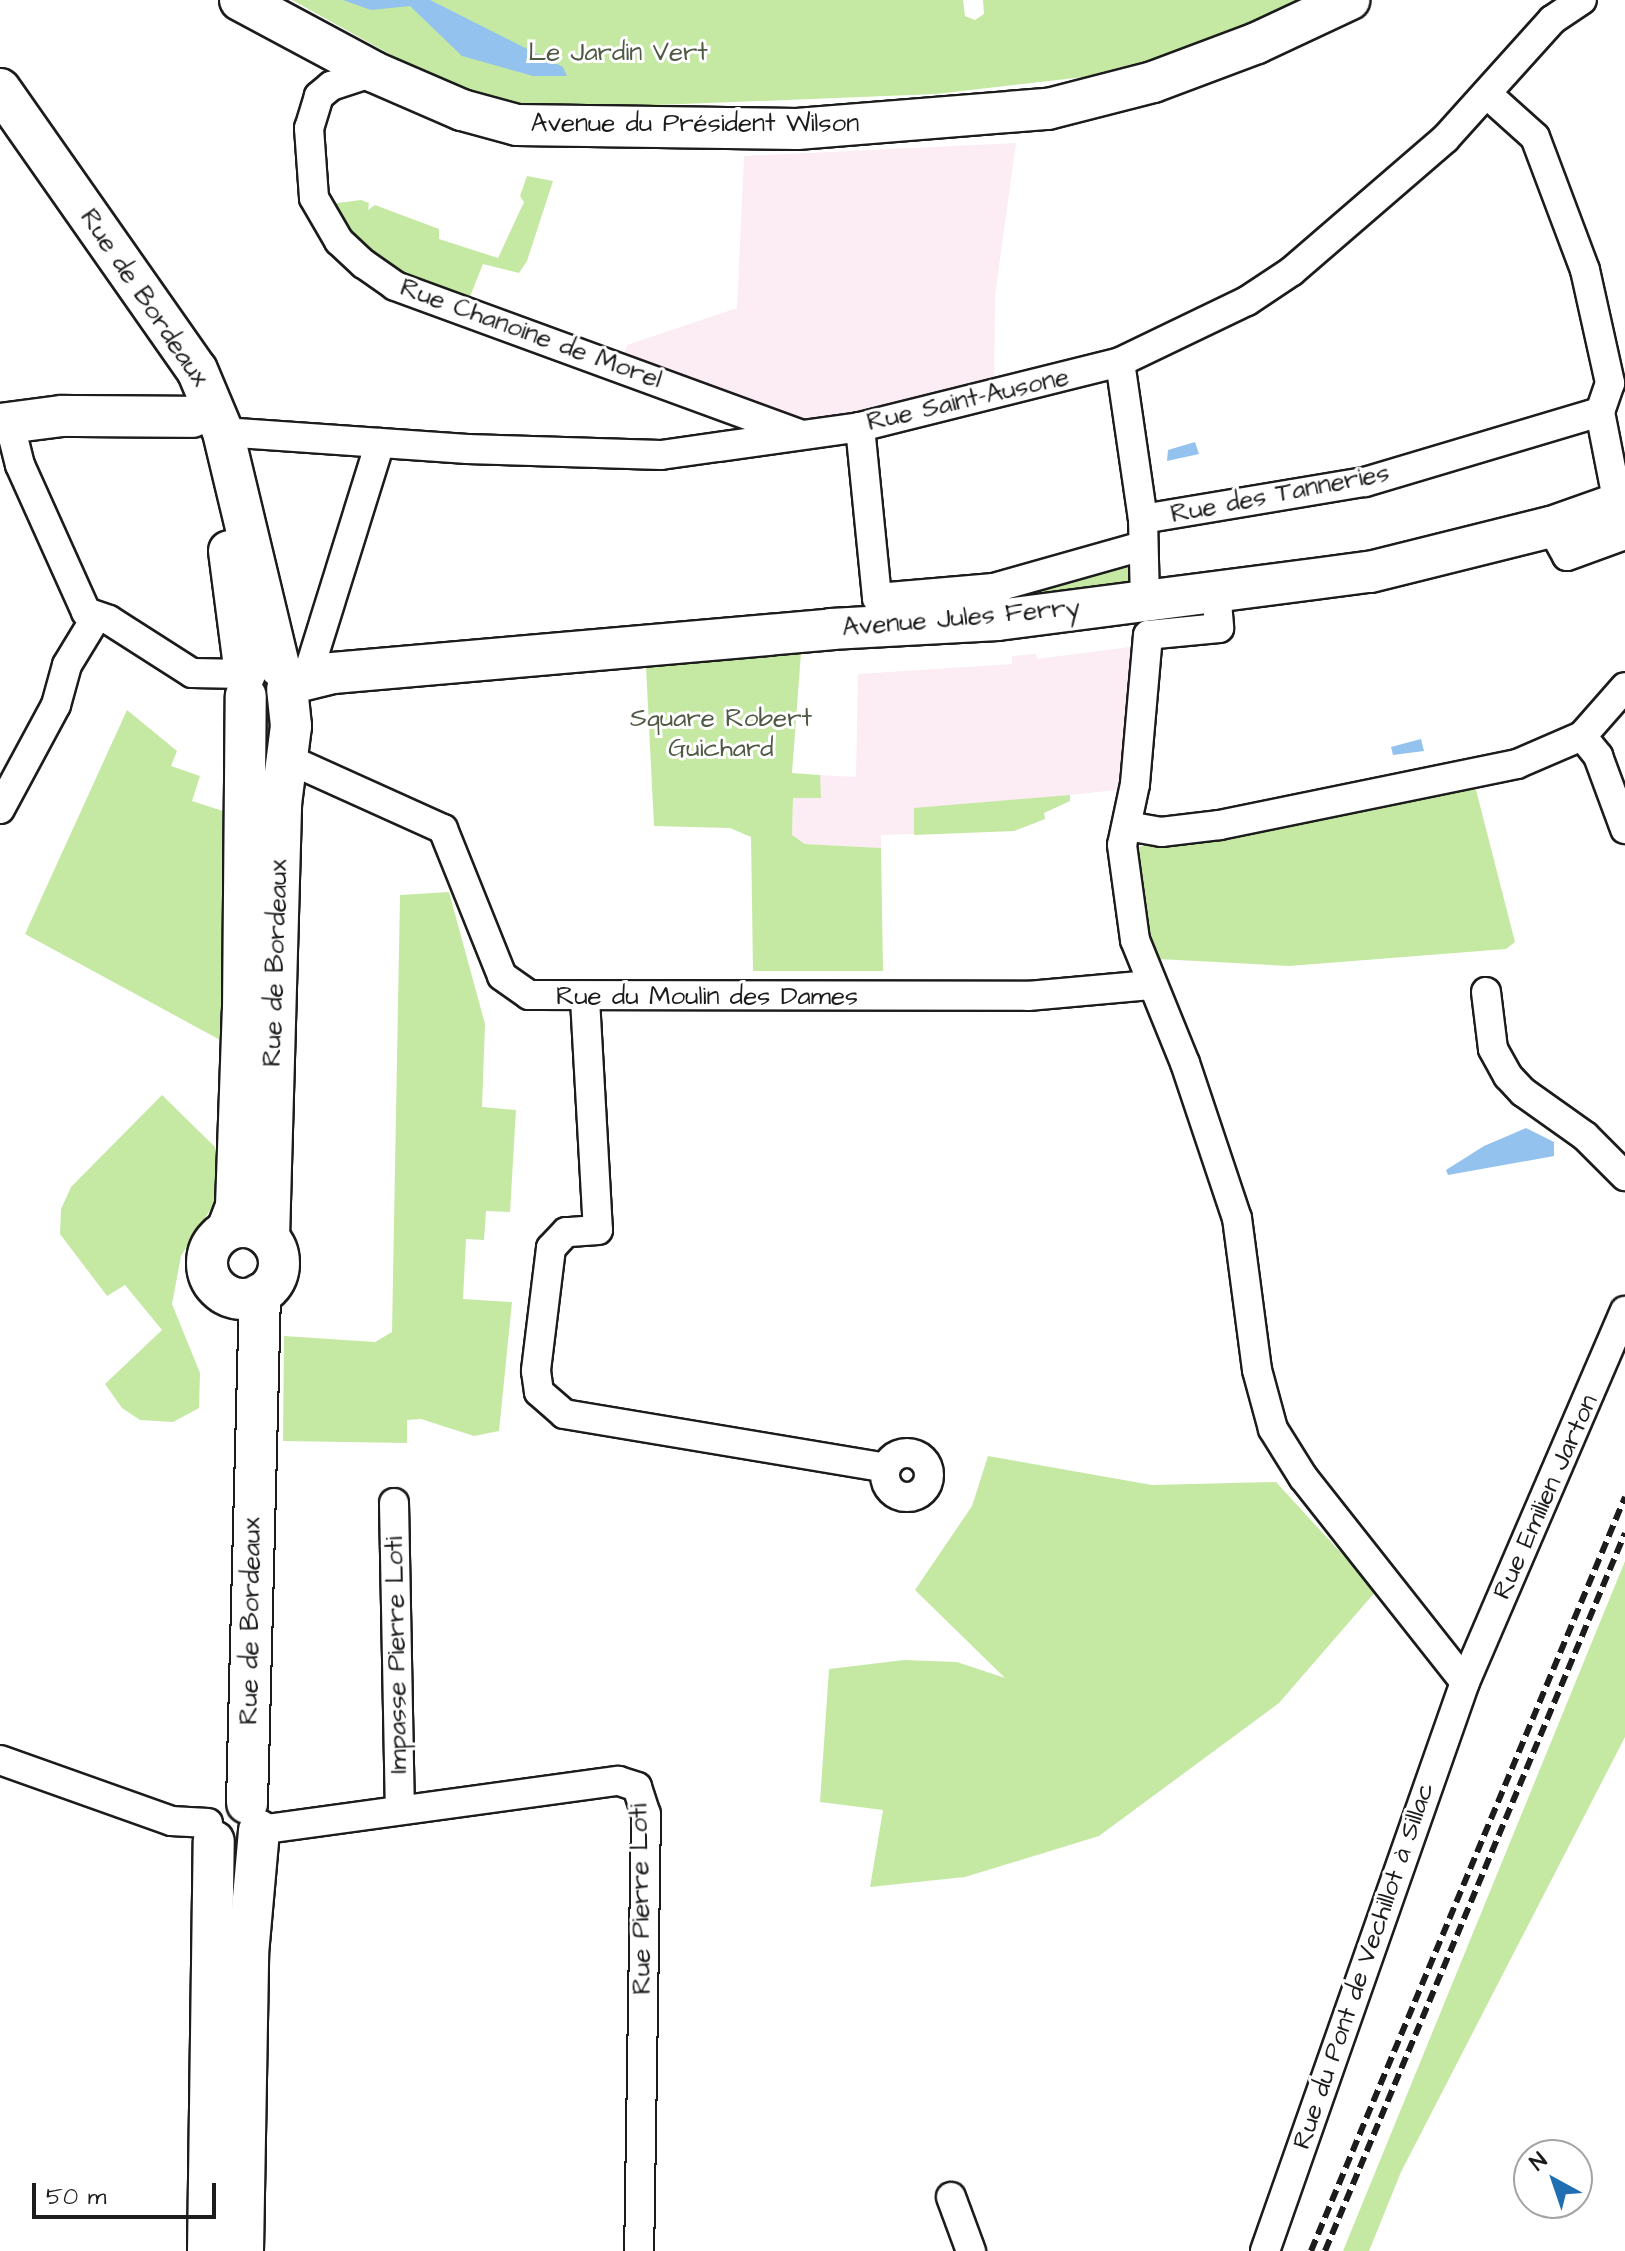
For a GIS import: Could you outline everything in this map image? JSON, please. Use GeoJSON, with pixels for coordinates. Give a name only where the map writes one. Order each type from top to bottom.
{"type":"FeatureCollection","features":[{"type":"Feature","properties":{"kind":"main road","name":"Avenue du Président Wilson"},"geometry":{"type":"LineString","coordinates":[[240,0],[374,72],[462,110],[517,125],[797,129],[1048,109],[1153,82],[1257,43],[1349,0]]}},
{"type":"Feature","properties":{"kind":"main road","name":"Rue de Bordeaux"},"geometry":{"type":"LineString","coordinates":[[0,89],[171,328],[197,370],[235,578],[275,681],[288,759],[281,804],[269,1238]]}},
{"type":"Feature","properties":{"kind":"main road","name":"Rue de Bordeaux"},"geometry":{"type":"LineString","coordinates":[[0,124],[208,424]]}},
{"type":"Feature","properties":{"kind":"main road"},"geometry":{"type":"LineString","coordinates":[[4,422],[62,416],[208,424]]}},
{"type":"Feature","properties":{"kind":"main road","name":"Avenue Jules Ferry"},"geometry":{"type":"LineString","coordinates":[[275,681],[831,629],[996,604],[1145,600],[1370,572],[1551,527],[1623,522]]}},
{"type":"Feature","properties":{"kind":"main road","name":"Rue de Bordeaux"},"geometry":{"type":"LineString","coordinates":[[227,1230],[236,1206],[243,1010],[275,681]]}},
{"type":"Feature","properties":{"kind":"main road"},"geometry":{"type":"LineString","coordinates":[[254,1229],[269,1238],[278,1270],[245,1295],[214,1284],[207,1265],[212,1245],[227,1230],[254,1229]]}},
{"type":"Feature","properties":{"kind":"main road","name":"Rue de Bordeaux"},"geometry":{"type":"LineString","coordinates":[[243,2251],[248,1954],[230,1820],[228,1774],[245,1295]]}},
{"type":"Feature","properties":{"kind":"main road","name":"Rue de Bordeaux"},"geometry":{"type":"LineString","coordinates":[[208,2251],[230,1820]]}},
{"type":"Feature","properties":{"kind":"street","name":"Rue Saint-Ausone"},"geometry":{"type":"LineString","coordinates":[[208,424],[380,443],[661,455],[860,427],[1120,362],[1247,301],[1292,271],[1373,205],[1487,94],[1552,20],[1582,0]]}},
{"type":"Feature","properties":{"kind":"street","name":"Rue Chanoine de Morel"},"geometry":{"type":"LineString","coordinates":[[374,72],[331,86],[319,96],[309,128],[314,198],[339,241],[364,264],[395,286],[800,435]]}},
{"type":"Feature","properties":{"kind":"street"},"geometry":{"type":"LineString","coordinates":[[1487,94],[1535,137],[1549,163],[1599,332],[1610,383],[1600,412],[1623,522]]}},
{"type":"Feature","properties":{"kind":"street"},"geometry":{"type":"LineString","coordinates":[[1120,362],[1143,533],[1145,600]]}},
{"type":"Feature","properties":{"kind":"street","name":"Rue des Tanneries"},"geometry":{"type":"LineString","coordinates":[[860,427],[877,598],[996,604],[1143,533],[1365,482],[1600,412]]}},
{"type":"Feature","properties":{"kind":"street"},"geometry":{"type":"LineString","coordinates":[[4,422],[80,600],[95,619],[109,620],[192,673],[275,681],[380,443]]}},
{"type":"Feature","properties":{"kind":"street"},"geometry":{"type":"LineString","coordinates":[[1216,591],[1219,628],[1148,635],[1122,868],[1135,940],[1185,1063],[1237,1218],[1257,1370],[1273,1429],[1303,1477],[1465,1682]]}},
{"type":"Feature","properties":{"kind":"street"},"geometry":{"type":"LineString","coordinates":[[0,809],[56,705],[63,674],[95,619]]}},
{"type":"Feature","properties":{"kind":"street"},"geometry":{"type":"LineString","coordinates":[[1127,826],[1161,832],[1220,825],[1517,764],[1582,736],[1625,687]]}},
{"type":"Feature","properties":{"kind":"street"},"geometry":{"type":"LineString","coordinates":[[1582,736],[1598,756],[1625,829]]}},
{"type":"Feature","properties":{"kind":"street","name":"Rue du Moulin des Dames"},"geometry":{"type":"LineString","coordinates":[[288,759],[443,829],[502,976],[529,995],[585,999],[1028,996],[1151,985]]}},
{"type":"Feature","properties":{"kind":"street"},"geometry":{"type":"LineString","coordinates":[[1486,992],[1493,1049],[1508,1076],[1523,1092],[1585,1136],[1625,1176]]}},
{"type":"Feature","properties":{"kind":"street"},"geometry":{"type":"LineString","coordinates":[[585,999],[598,1230],[566,1232],[551,1248],[536,1371],[539,1392],[564,1414],[885,1468]]}},
{"type":"Feature","properties":{"kind":"street","name":"Rue Emilien Jarton"},"geometry":{"type":"LineString","coordinates":[[1465,1682],[1615,1368],[1625,1311]]}},
{"type":"Feature","properties":{"kind":"street","name":"Impasse Pierre Loti"},"geometry":{"type":"LineString","coordinates":[[394,1503],[400,1807]]}},
{"type":"Feature","properties":{"kind":"street","name":"Rue du Pont de Vechillot à Sillac"},"geometry":{"type":"LineString","coordinates":[[1265,2251],[1465,1682]]}},
{"type":"Feature","properties":{"kind":"street","name":"Rue Pierre Loti"},"geometry":{"type":"LineString","coordinates":[[0,1760],[171,1821],[230,1820],[400,1807],[619,1781],[643,1795],[639,2251]]}},
{"type":"Feature","properties":{"kind":"street"},"geometry":{"type":"LineString","coordinates":[[951,2197],[971,2251]]}},
{"type":"Feature","properties":{"kind":"shaded area"},"geometry":{"type":"Polygon","coordinates":[[[1016,143],[995,295],[994,390],[801,426],[622,360],[627,345],[737,308],[744,156],[1016,143]]]}},
{"type":"Feature","properties":{"kind":"shaded area"},"geometry":{"type":"Polygon","coordinates":[[[1137,646],[1125,789],[1070,795],[1070,801],[1044,813],[1045,819],[1014,831],[881,835],[881,848],[805,844],[792,836],[793,798],[820,798],[820,775],[856,777],[858,674],[1012,664],[1012,656],[1036,654],[1037,659],[1137,646]]]}},
{"type":"Feature","properties":{"kind":"green space","name":"Le Jardin Vert"},"geometry":{"type":"Polygon","coordinates":[[[292,0],[963,0],[965,16],[975,20],[984,14],[983,0],[1308,0],[1163,56],[1084,77],[936,94],[582,108],[512,103],[442,83],[292,0]]]}},
{"type":"Feature","properties":{"kind":"green space"},"geometry":{"type":"Polygon","coordinates":[[[527,176],[553,181],[527,261],[519,273],[483,264],[467,304],[380,262],[342,232],[330,204],[361,200],[369,203],[368,210],[375,205],[439,229],[439,239],[498,258],[524,202],[520,196],[527,176]]]}},
{"type":"Feature","properties":{"kind":"green space"},"geometry":{"type":"Polygon","coordinates":[[[1135,556],[1135,583],[1022,594],[1135,556]]]}},
{"type":"Feature","properties":{"kind":"green space","name":"Square Robert Guichard"},"geometry":{"type":"Polygon","coordinates":[[[801,653],[792,773],[820,775],[821,798],[793,798],[792,835],[805,844],[881,848],[883,971],[753,971],[751,837],[730,828],[654,826],[646,667],[801,653]]]}},
{"type":"Feature","properties":{"kind":"green space"},"geometry":{"type":"Polygon","coordinates":[[[127,710],[177,751],[171,766],[200,776],[192,801],[229,813],[222,1041],[25,934],[127,710]]]}},
{"type":"Feature","properties":{"kind":"green space"},"geometry":{"type":"Polygon","coordinates":[[[1474,782],[1515,942],[1506,949],[1289,966],[1158,959],[1148,936],[1138,847],[1474,782]]]}},
{"type":"Feature","properties":{"kind":"green space"},"geometry":{"type":"Polygon","coordinates":[[[1070,795],[1070,801],[1044,813],[1045,819],[1014,831],[914,835],[914,808],[1070,795]]]}},
{"type":"Feature","properties":{"kind":"green space"},"geometry":{"type":"Polygon","coordinates":[[[449,892],[485,1024],[482,1107],[516,1110],[510,1212],[486,1211],[484,1240],[466,1239],[463,1299],[512,1302],[499,1431],[474,1436],[421,1419],[407,1420],[407,1443],[283,1441],[284,1336],[375,1342],[392,1332],[400,895],[449,892]]]}},
{"type":"Feature","properties":{"kind":"green space"},"geometry":{"type":"Polygon","coordinates":[[[162,1095],[215,1147],[217,1199],[181,1256],[172,1304],[200,1373],[199,1408],[173,1422],[140,1420],[122,1408],[105,1384],[162,1330],[125,1285],[107,1296],[60,1234],[61,1209],[71,1187],[162,1095]]]}},
{"type":"Feature","properties":{"kind":"green space"},"geometry":{"type":"Polygon","coordinates":[[[988,1456],[1152,1485],[1276,1482],[1376,1591],[1279,1703],[1099,1836],[965,1877],[870,1887],[883,1810],[820,1802],[829,1669],[904,1660],[957,1662],[1005,1678],[915,1590],[972,1506],[988,1456]]]}},
{"type":"Feature","properties":{"kind":"green space"},"geometry":{"type":"Polygon","coordinates":[[[1625,1561],[1625,1737],[1401,2172],[1369,2251],[1343,2251],[1625,1561]]]}},
{"type":"Feature","properties":{"kind":"water"},"geometry":{"type":"Polygon","coordinates":[[[343,0],[430,0],[563,67],[567,76],[533,76],[462,56],[410,6],[371,10],[343,0]]]}},
{"type":"Feature","properties":{"kind":"water"},"geometry":{"type":"Polygon","coordinates":[[[1195,442],[1199,454],[1167,461],[1168,450],[1195,442]]]}},
{"type":"Feature","properties":{"kind":"water"},"geometry":{"type":"Polygon","coordinates":[[[1421,739],[1424,751],[1393,755],[1391,747],[1421,739]]]}},
{"type":"Feature","properties":{"kind":"water"},"geometry":{"type":"Polygon","coordinates":[[[1526,1128],[1554,1142],[1554,1156],[1448,1175],[1446,1170],[1484,1146],[1526,1128]]]}},
{"type":"Feature","properties":{"kind":"railway"},"geometry":{"type":"LineString","coordinates":[[1311,2251],[1625,1497]]}},
{"type":"Feature","properties":{"kind":"railway"},"geometry":{"type":"LineString","coordinates":[[1325,2251],[1625,1533]]}}]}
